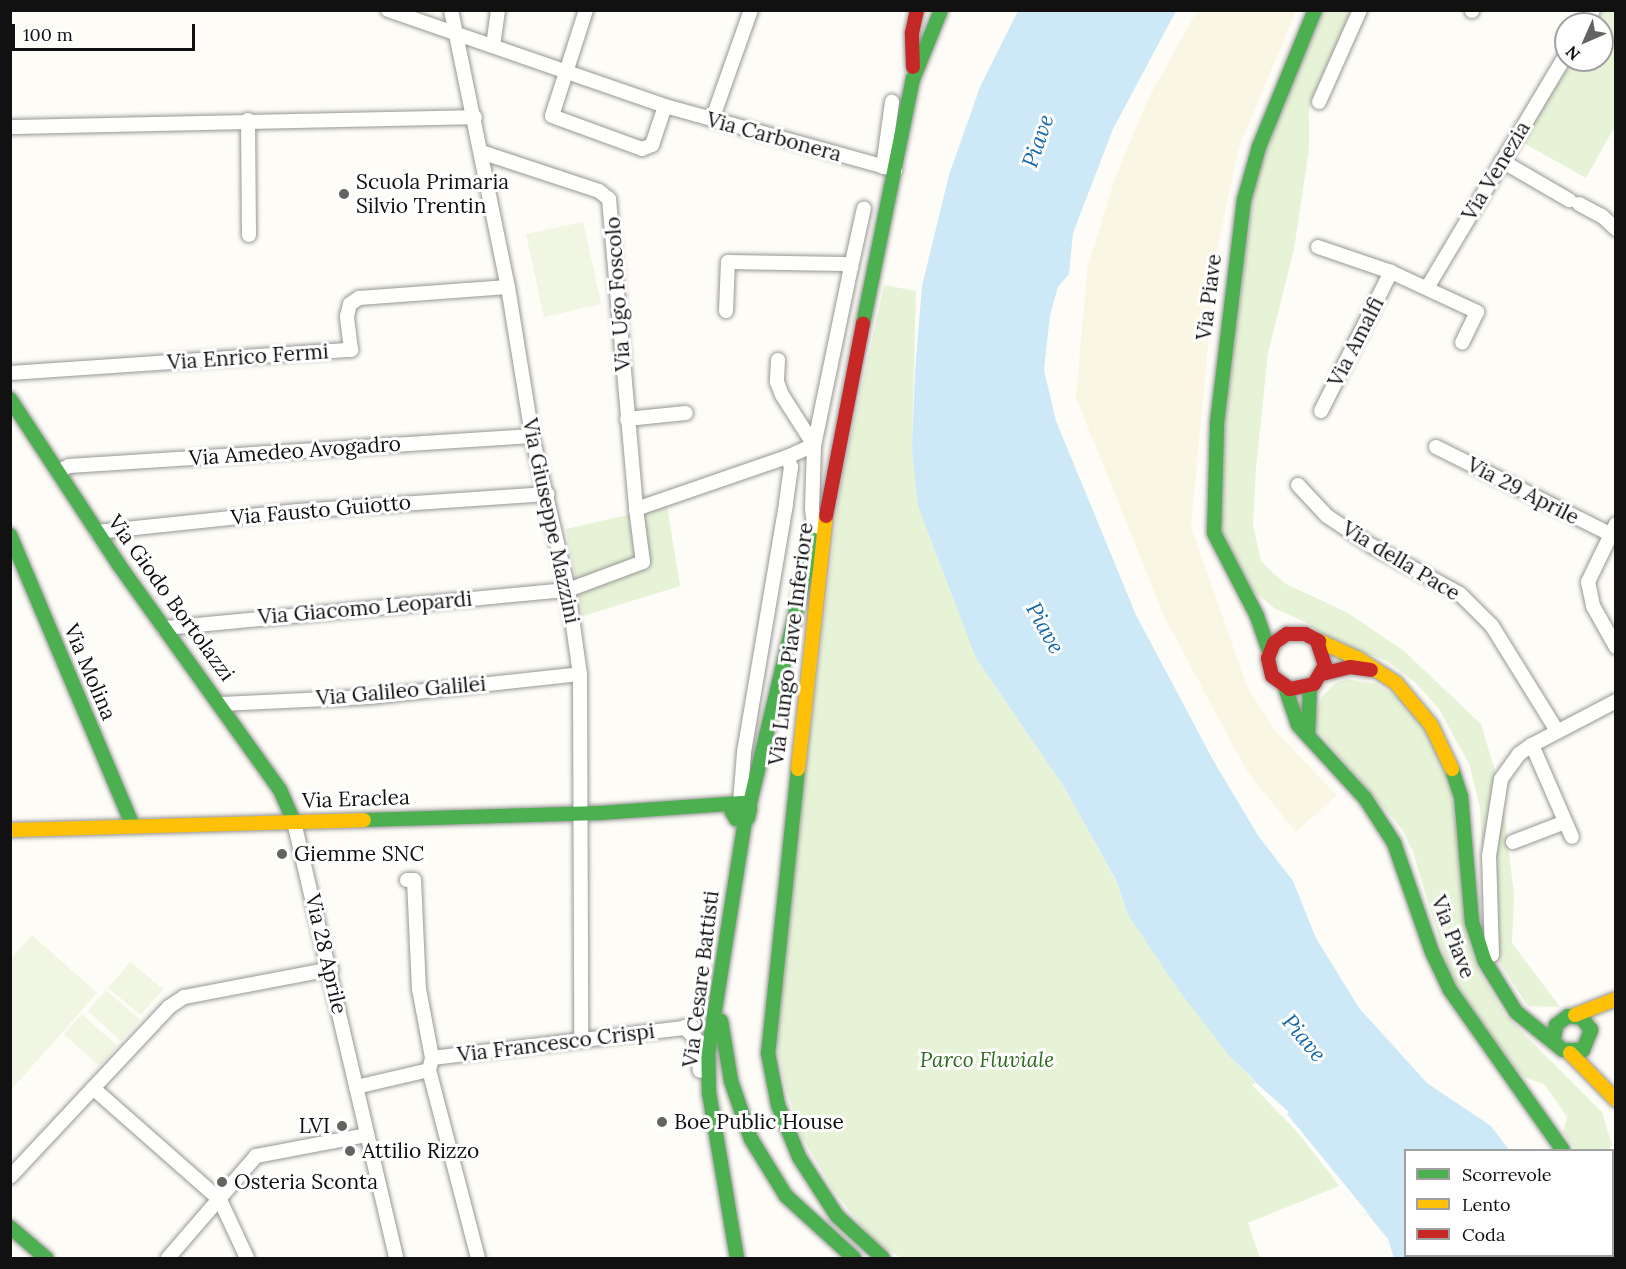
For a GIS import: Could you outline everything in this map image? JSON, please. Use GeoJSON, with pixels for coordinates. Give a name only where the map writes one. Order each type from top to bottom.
{"type":"FeatureCollection","features":[{"type":"Feature","properties":{"kind":"street","name":"Via Carbonera"},"geometry":{"type":"LineString","coordinates":[[388,10],[665,106],[889,168]]}},
{"type":"Feature","properties":{"kind":"street","name":"Via Giuseppe Mazzini"},"geometry":{"type":"LineString","coordinates":[[451,10],[475,117],[508,287],[532,436],[568,590],[580,674],[581,1038]]}},
{"type":"Feature","properties":{"kind":"street"},"geometry":{"type":"LineString","coordinates":[[493,46],[498,10]]}},
{"type":"Feature","properties":{"kind":"street"},"geometry":{"type":"LineString","coordinates":[[569,72],[585,10]]}},
{"type":"Feature","properties":{"kind":"street"},"geometry":{"type":"LineString","coordinates":[[595,10],[551,110],[552,116],[560,121],[642,149],[652,145],[665,106]]}},
{"type":"Feature","properties":{"kind":"street"},"geometry":{"type":"LineString","coordinates":[[712,120],[751,10]]}},
{"type":"Feature","properties":{"kind":"street"},"geometry":{"type":"LineString","coordinates":[[914,79],[912,33],[917,10]]}},
{"type":"Feature","properties":{"kind":"street","name":"Via Lungo Piave Inferiore"},"geometry":{"type":"LineString","coordinates":[[883,1258],[837,1216],[805,1167],[778,1105],[768,1053],[769,996],[829,492],[889,168],[914,79],[941,10]]}},
{"type":"Feature","properties":{"kind":"street","name":"Via Piave"},"geometry":{"type":"LineString","coordinates":[[1269,651],[1245,593],[1218,546],[1212,514],[1216,423],[1233,266],[1244,200],[1258,147],[1315,10]]}},
{"type":"Feature","properties":{"kind":"street"},"geometry":{"type":"LineString","coordinates":[[1319,102],[1360,10]]}},
{"type":"Feature","properties":{"kind":"street","name":"Via Venezia"},"geometry":{"type":"LineString","coordinates":[[1427,288],[1556,72]]}},
{"type":"Feature","properties":{"kind":"street"},"geometry":{"type":"LineString","coordinates":[[889,168],[892,102]]}},
{"type":"Feature","properties":{"kind":"street"},"geometry":{"type":"LineString","coordinates":[[10,127],[248,120],[475,117]]}},
{"type":"Feature","properties":{"kind":"street"},"geometry":{"type":"LineString","coordinates":[[248,120],[249,235]]}},
{"type":"Feature","properties":{"kind":"street","name":"Via Ugo Foscolo"},"geometry":{"type":"LineString","coordinates":[[481,152],[599,191],[609,199],[636,509]]}},
{"type":"Feature","properties":{"kind":"street"},"geometry":{"type":"LineString","coordinates":[[1502,161],[1602,216],[1616,229]]}},
{"type":"Feature","properties":{"kind":"street"},"geometry":{"type":"LineString","coordinates":[[815,534],[812,509],[814,445],[864,208]]}},
{"type":"Feature","properties":{"kind":"street","name":"Via Amalfi"},"geometry":{"type":"LineString","coordinates":[[1318,247],[1391,272],[1476,312],[1461,343]]}},
{"type":"Feature","properties":{"kind":"street"},"geometry":{"type":"LineString","coordinates":[[726,311],[728,262],[833,263],[851,267]]}},
{"type":"Feature","properties":{"kind":"street","name":"Via Amalfi"},"geometry":{"type":"LineString","coordinates":[[1321,411],[1391,272]]}},
{"type":"Feature","properties":{"kind":"street","name":"Via Enrico Fermi"},"geometry":{"type":"LineString","coordinates":[[10,373],[351,350],[347,316],[350,304],[359,298],[508,287]]}},
{"type":"Feature","properties":{"kind":"street"},"geometry":{"type":"LineString","coordinates":[[778,360],[777,382],[782,395],[814,445]]}},
{"type":"Feature","properties":{"kind":"street","name":"Via Giodo Bortolazzi"},"geometry":{"type":"LineString","coordinates":[[10,399],[97,532],[287,800],[294,822]]}},
{"type":"Feature","properties":{"kind":"street"},"geometry":{"type":"LineString","coordinates":[[627,419],[686,412]]}},
{"type":"Feature","properties":{"kind":"street","name":"Via Amedeo Avogadro"},"geometry":{"type":"LineString","coordinates":[[59,471],[69,466],[532,436]]}},
{"type":"Feature","properties":{"kind":"street"},"geometry":{"type":"LineString","coordinates":[[636,509],[787,457],[814,445]]}},
{"type":"Feature","properties":{"kind":"street","name":"Via 29 Aprile"},"geometry":{"type":"LineString","coordinates":[[1436,447],[1613,529],[1592,570],[1588,594],[1615,645]]}},
{"type":"Feature","properties":{"kind":"street"},"geometry":{"type":"LineString","coordinates":[[740,810],[744,753],[791,467],[787,457]]}},
{"type":"Feature","properties":{"kind":"street","name":"Via della Pace"},"geometry":{"type":"LineString","coordinates":[[1298,485],[1327,516],[1372,546],[1460,594],[1492,626],[1557,731]]}},
{"type":"Feature","properties":{"kind":"street"},"geometry":{"type":"LineString","coordinates":[[740,810],[756,783],[815,534],[829,492]]}},
{"type":"Feature","properties":{"kind":"street","name":"Via Fausto Guiotto"},"geometry":{"type":"LineString","coordinates":[[97,532],[298,511],[547,494]]}},
{"type":"Feature","properties":{"kind":"street","name":"Via Giacomo Leopardi"},"geometry":{"type":"LineString","coordinates":[[164,628],[568,590],[643,562],[636,509]]}},
{"type":"Feature","properties":{"kind":"street","name":"Via Molina"},"geometry":{"type":"LineString","coordinates":[[10,535],[133,826]]}},
{"type":"Feature","properties":{"kind":"street","name":"Via Piave"},"geometry":{"type":"LineString","coordinates":[[1245,593],[1281,625]]}},
{"type":"Feature","properties":{"kind":"street"},"geometry":{"type":"LineString","coordinates":[[1310,686],[1285,687],[1270,672],[1269,651],[1277,639],[1281,625],[1317,641],[1325,658],[1322,674]]}},
{"type":"Feature","properties":{"kind":"street","name":"Via Piave"},"geometry":{"type":"LineString","coordinates":[[1317,641],[1359,658],[1380,672],[1413,702],[1449,759],[1465,825],[1474,934],[1497,983],[1524,1021],[1554,1039]]}},
{"type":"Feature","properties":{"kind":"street"},"geometry":{"type":"LineString","coordinates":[[1308,738],[1305,721],[1310,686],[1322,674],[1350,667],[1380,672]]}},
{"type":"Feature","properties":{"kind":"street","name":"Via Galileo Galilei"},"geometry":{"type":"LineString","coordinates":[[221,704],[369,697],[580,674]]}},
{"type":"Feature","properties":{"kind":"street","name":"Via Piave"},"geometry":{"type":"LineString","coordinates":[[1285,687],[1298,725],[1381,819],[1404,864],[1432,952],[1450,990],[1562,1149]]}},
{"type":"Feature","properties":{"kind":"street"},"geometry":{"type":"LineString","coordinates":[[1492,955],[1489,856],[1501,779],[1519,754],[1532,745],[1616,701]]}},
{"type":"Feature","properties":{"kind":"street"},"geometry":{"type":"LineString","coordinates":[[1532,745],[1572,837]]}},
{"type":"Feature","properties":{"kind":"street","name":"Via Eraclea"},"geometry":{"type":"LineString","coordinates":[[10,830],[702,809],[740,810]]}},
{"type":"Feature","properties":{"kind":"street","name":"Via Cesare Battisti"},"geometry":{"type":"LineString","coordinates":[[734,1258],[710,1095],[711,1033],[723,979],[736,871],[740,810]]}},
{"type":"Feature","properties":{"kind":"street","name":"Via 28 Aprile"},"geometry":{"type":"LineString","coordinates":[[294,822],[331,969],[396,1258]]}},
{"type":"Feature","properties":{"kind":"street"},"geometry":{"type":"LineString","coordinates":[[1513,842],[1564,822]]}},
{"type":"Feature","properties":{"kind":"street"},"geometry":{"type":"LineString","coordinates":[[407,880],[414,880],[419,989],[430,1064],[478,1258]]}},
{"type":"Feature","properties":{"kind":"street"},"geometry":{"type":"LineString","coordinates":[[10,1178],[169,1007],[184,998],[331,969]]}},
{"type":"Feature","properties":{"kind":"street"},"geometry":{"type":"LineString","coordinates":[[723,979],[723,1043],[751,1138],[775,1182],[814,1224],[854,1258]]}},
{"type":"Feature","properties":{"kind":"street"},"geometry":{"type":"LineString","coordinates":[[1616,999],[1569,1017],[1555,1028],[1554,1039],[1560,1049],[1570,1053],[1616,1100]]}},
{"type":"Feature","properties":{"kind":"street"},"geometry":{"type":"LineString","coordinates":[[1570,1053],[1583,1050],[1616,999]]}},
{"type":"Feature","properties":{"kind":"street","name":"Via Piave"},"geometry":{"type":"LineString","coordinates":[[1512,1003],[1537,1018],[1569,1017]]}},
{"type":"Feature","properties":{"kind":"street"},"geometry":{"type":"LineString","coordinates":[[1569,1017],[1585,1020],[1597,1059],[1616,1087]]}},
{"type":"Feature","properties":{"kind":"street","name":"Via Cesare Battisti"},"geometry":{"type":"LineString","coordinates":[[688,1027],[696,1039],[701,1084],[710,1095]]}},
{"type":"Feature","properties":{"kind":"street","name":"Via Francesco Crispi"},"geometry":{"type":"LineString","coordinates":[[356,1087],[430,1064],[581,1038],[688,1027]]}},
{"type":"Feature","properties":{"kind":"street","name":"Via Cesare Battisti"},"geometry":{"type":"LineString","coordinates":[[710,1095],[723,1043]]}},
{"type":"Feature","properties":{"kind":"street"},"geometry":{"type":"LineString","coordinates":[[93,1088],[220,1200],[247,1258]]}},
{"type":"Feature","properties":{"kind":"street"},"geometry":{"type":"LineString","coordinates":[[168,1258],[220,1200],[255,1156],[367,1135]]}},
{"type":"Feature","properties":{"kind":"street"},"geometry":{"type":"LineString","coordinates":[[10,1227],[46,1258]]}},
{"type":"Feature","properties":{"kind":"shaded area"},"geometry":{"type":"Polygon","coordinates":[[[1197,11],[1296,11],[1239,147],[1217,249],[1191,527],[1247,686],[1275,731],[1337,795],[1296,832],[1246,770],[1164,616],[1076,398],[1087,269],[1114,181],[1148,99],[1197,11]]]}},
{"type":"Feature","properties":{"kind":"green space"},"geometry":{"type":"Polygon","coordinates":[[[1320,11],[1354,11],[1309,108],[1309,149],[1294,249],[1268,353],[1256,468],[1253,525],[1261,561],[1284,583],[1348,613],[1404,651],[1481,724],[1502,794],[1514,895],[1512,943],[1560,1007],[1528,1006],[1497,959],[1484,896],[1480,807],[1469,764],[1439,709],[1415,682],[1387,661],[1330,640],[1307,623],[1274,608],[1252,590],[1222,539],[1219,469],[1255,181],[1320,11]]]}},
{"type":"Feature","properties":{"kind":"green space"},"geometry":{"type":"Polygon","coordinates":[[[1615,11],[1615,126],[1586,178],[1522,142],[1565,72],[1614,72],[1614,12],[1602,12],[1615,11]]]}},
{"type":"Feature","properties":{"kind":"green space"},"geometry":{"type":"Polygon","coordinates":[[[583,222],[601,304],[544,317],[526,234],[583,222]]]}},
{"type":"Feature","properties":{"kind":"green space","name":"Parco Fluviale"},"geometry":{"type":"Polygon","coordinates":[[[884,285],[916,291],[912,448],[976,658],[1064,787],[1117,883],[1127,913],[1229,1056],[1255,1082],[1252,1085],[1298,1133],[1339,1186],[1248,1223],[1260,1258],[901,1258],[872,1239],[834,1191],[802,1137],[785,1085],[777,1043],[796,852],[840,487],[884,285]]]}},
{"type":"Feature","properties":{"kind":"green space"},"geometry":{"type":"Polygon","coordinates":[[[667,506],[680,586],[583,616],[566,529],[667,506]]]}},
{"type":"Feature","properties":{"kind":"green space"},"geometry":{"type":"Polygon","coordinates":[[[1347,679],[1376,684],[1401,699],[1421,721],[1449,771],[1469,942],[1477,967],[1504,1014],[1602,1112],[1612,1145],[1609,1149],[1575,1149],[1563,1132],[1567,1117],[1544,1084],[1526,1078],[1517,1069],[1466,1001],[1449,971],[1413,852],[1402,829],[1312,724],[1322,697],[1334,684],[1347,679]]]}},
{"type":"Feature","properties":{"kind":"green space"},"geometry":{"type":"Polygon","coordinates":[[[32,935],[97,993],[11,1090],[11,959],[32,935]]]}},
{"type":"Feature","properties":{"kind":"green space"},"geometry":{"type":"Polygon","coordinates":[[[130,962],[163,989],[141,1015],[108,988],[130,962]]]}},
{"type":"Feature","properties":{"kind":"green space"},"geometry":{"type":"Polygon","coordinates":[[[106,990],[140,1020],[121,1041],[88,1011],[106,990]]]}},
{"type":"Feature","properties":{"kind":"green space"},"geometry":{"type":"Polygon","coordinates":[[[82,1014],[117,1046],[99,1066],[64,1034],[82,1014]]]}},
{"type":"Feature","properties":{"kind":"water","name":"Piave"},"geometry":{"type":"Polygon","coordinates":[[[1018,11],[1176,11],[1113,129],[1073,233],[1069,274],[1058,287],[1050,315],[1044,370],[1056,421],[1136,615],[1213,760],[1259,837],[1293,881],[1316,938],[1359,1008],[1427,1083],[1491,1126],[1508,1149],[1404,1149],[1404,1257],[1566,1258],[1394,1258],[1388,1239],[1367,1213],[1363,1216],[1298,1133],[1252,1085],[1255,1081],[1229,1056],[1177,988],[1127,913],[1117,882],[1064,787],[976,658],[918,506],[912,448],[922,286],[949,175],[980,87],[1018,11]]]}},
{"type":"Feature","properties":{"kind":"pier"},"geometry":{"type":"Polygon","coordinates":[[[1255,1082],[1289,1112],[1287,1114],[1367,1212],[1363,1216],[1298,1133],[1252,1085],[1255,1082]]]}},
{"type":"Feature","properties":{"kind":"traffic: fast"},"geometry":{"type":"LineString","coordinates":[[863,324],[913,79],[941,10]]}},
{"type":"Feature","properties":{"kind":"traffic: fast"},"geometry":{"type":"LineString","coordinates":[[1269,651],[1257,616],[1214,533],[1217,423],[1244,200],[1259,147],[1315,10]]}},
{"type":"Feature","properties":{"kind":"traffic: fast"},"geometry":{"type":"LineString","coordinates":[[10,399],[119,565],[280,790],[294,822]]}},
{"type":"Feature","properties":{"kind":"traffic: fast"},"geometry":{"type":"LineString","coordinates":[[10,535],[133,826]]}},
{"type":"Feature","properties":{"kind":"traffic: fast"},"geometry":{"type":"LineString","coordinates":[[749,807],[813,540]]}},
{"type":"Feature","properties":{"kind":"traffic: fast"},"geometry":{"type":"LineString","coordinates":[[1308,736],[1310,686]]}},
{"type":"Feature","properties":{"kind":"traffic: fast"},"geometry":{"type":"LineString","coordinates":[[1285,687],[1298,725],[1365,798],[1394,843],[1432,952],[1450,990],[1562,1149]]}},
{"type":"Feature","properties":{"kind":"traffic: fast"},"geometry":{"type":"LineString","coordinates":[[798,769],[768,1053],[778,1105],[799,1157],[837,1216],[883,1258]]}},
{"type":"Feature","properties":{"kind":"traffic: fast"},"geometry":{"type":"LineString","coordinates":[[1452,769],[1461,796],[1472,922],[1484,960],[1516,1012],[1563,1050],[1583,1050],[1591,1030],[1582,1018],[1568,1016],[1556,1025],[1554,1039]]}},
{"type":"Feature","properties":{"kind":"traffic: fast"},"geometry":{"type":"LineString","coordinates":[[364,820],[600,813],[742,803],[750,809],[748,818],[736,819],[732,812],[735,805]]}},
{"type":"Feature","properties":{"kind":"traffic: fast"},"geometry":{"type":"LineString","coordinates":[[737,1258],[709,1093],[708,1054],[745,820]]}},
{"type":"Feature","properties":{"kind":"traffic: fast"},"geometry":{"type":"LineString","coordinates":[[721,1021],[731,1081],[751,1139],[786,1196],[854,1258]]}},
{"type":"Feature","properties":{"kind":"traffic: fast"},"geometry":{"type":"LineString","coordinates":[[10,1227],[46,1258]]}},
{"type":"Feature","properties":{"kind":"traffic: slow"},"geometry":{"type":"LineString","coordinates":[[798,769],[826,516]]}},
{"type":"Feature","properties":{"kind":"traffic: slow"},"geometry":{"type":"LineString","coordinates":[[1319,641],[1359,659],[1396,683],[1431,725],[1452,769]]}},
{"type":"Feature","properties":{"kind":"traffic: slow"},"geometry":{"type":"LineString","coordinates":[[10,830],[364,820]]}},
{"type":"Feature","properties":{"kind":"traffic: slow"},"geometry":{"type":"LineString","coordinates":[[1575,1015],[1616,999]]}},
{"type":"Feature","properties":{"kind":"traffic: slow"},"geometry":{"type":"LineString","coordinates":[[1570,1053],[1616,1100]]}},
{"type":"Feature","properties":{"kind":"traffic: jam"},"geometry":{"type":"LineString","coordinates":[[913,67],[912,33],[917,10]]}},
{"type":"Feature","properties":{"kind":"traffic: jam"},"geometry":{"type":"LineString","coordinates":[[826,516],[863,324]]}},
{"type":"Feature","properties":{"kind":"traffic: jam"},"geometry":{"type":"LineString","coordinates":[[1317,641],[1325,665],[1314,684],[1290,689],[1272,676],[1268,658],[1274,643],[1287,634],[1305,634],[1319,641]]}},
{"type":"Feature","properties":{"kind":"traffic: jam"},"geometry":{"type":"LineString","coordinates":[[1322,674],[1350,667],[1371,670]]}},
{"type":"Feature","properties":{"kind":"place","name":"Scuola Primaria Silvio Trentin"},"geometry":{"type":"Point","coordinates":[344,194]}},
{"type":"Feature","properties":{"kind":"place","name":"Giemme SNC"},"geometry":{"type":"Point","coordinates":[282,854]}},
{"type":"Feature","properties":{"kind":"place","name":"Boe Public House"},"geometry":{"type":"Point","coordinates":[662,1122]}},
{"type":"Feature","properties":{"kind":"place","name":"LVI"},"geometry":{"type":"Point","coordinates":[342,1126]}},
{"type":"Feature","properties":{"kind":"place","name":"Attilio Rizzo"},"geometry":{"type":"Point","coordinates":[350,1151]}},
{"type":"Feature","properties":{"kind":"place","name":"Osteria Sconta"},"geometry":{"type":"Point","coordinates":[222,1182]}}]}
